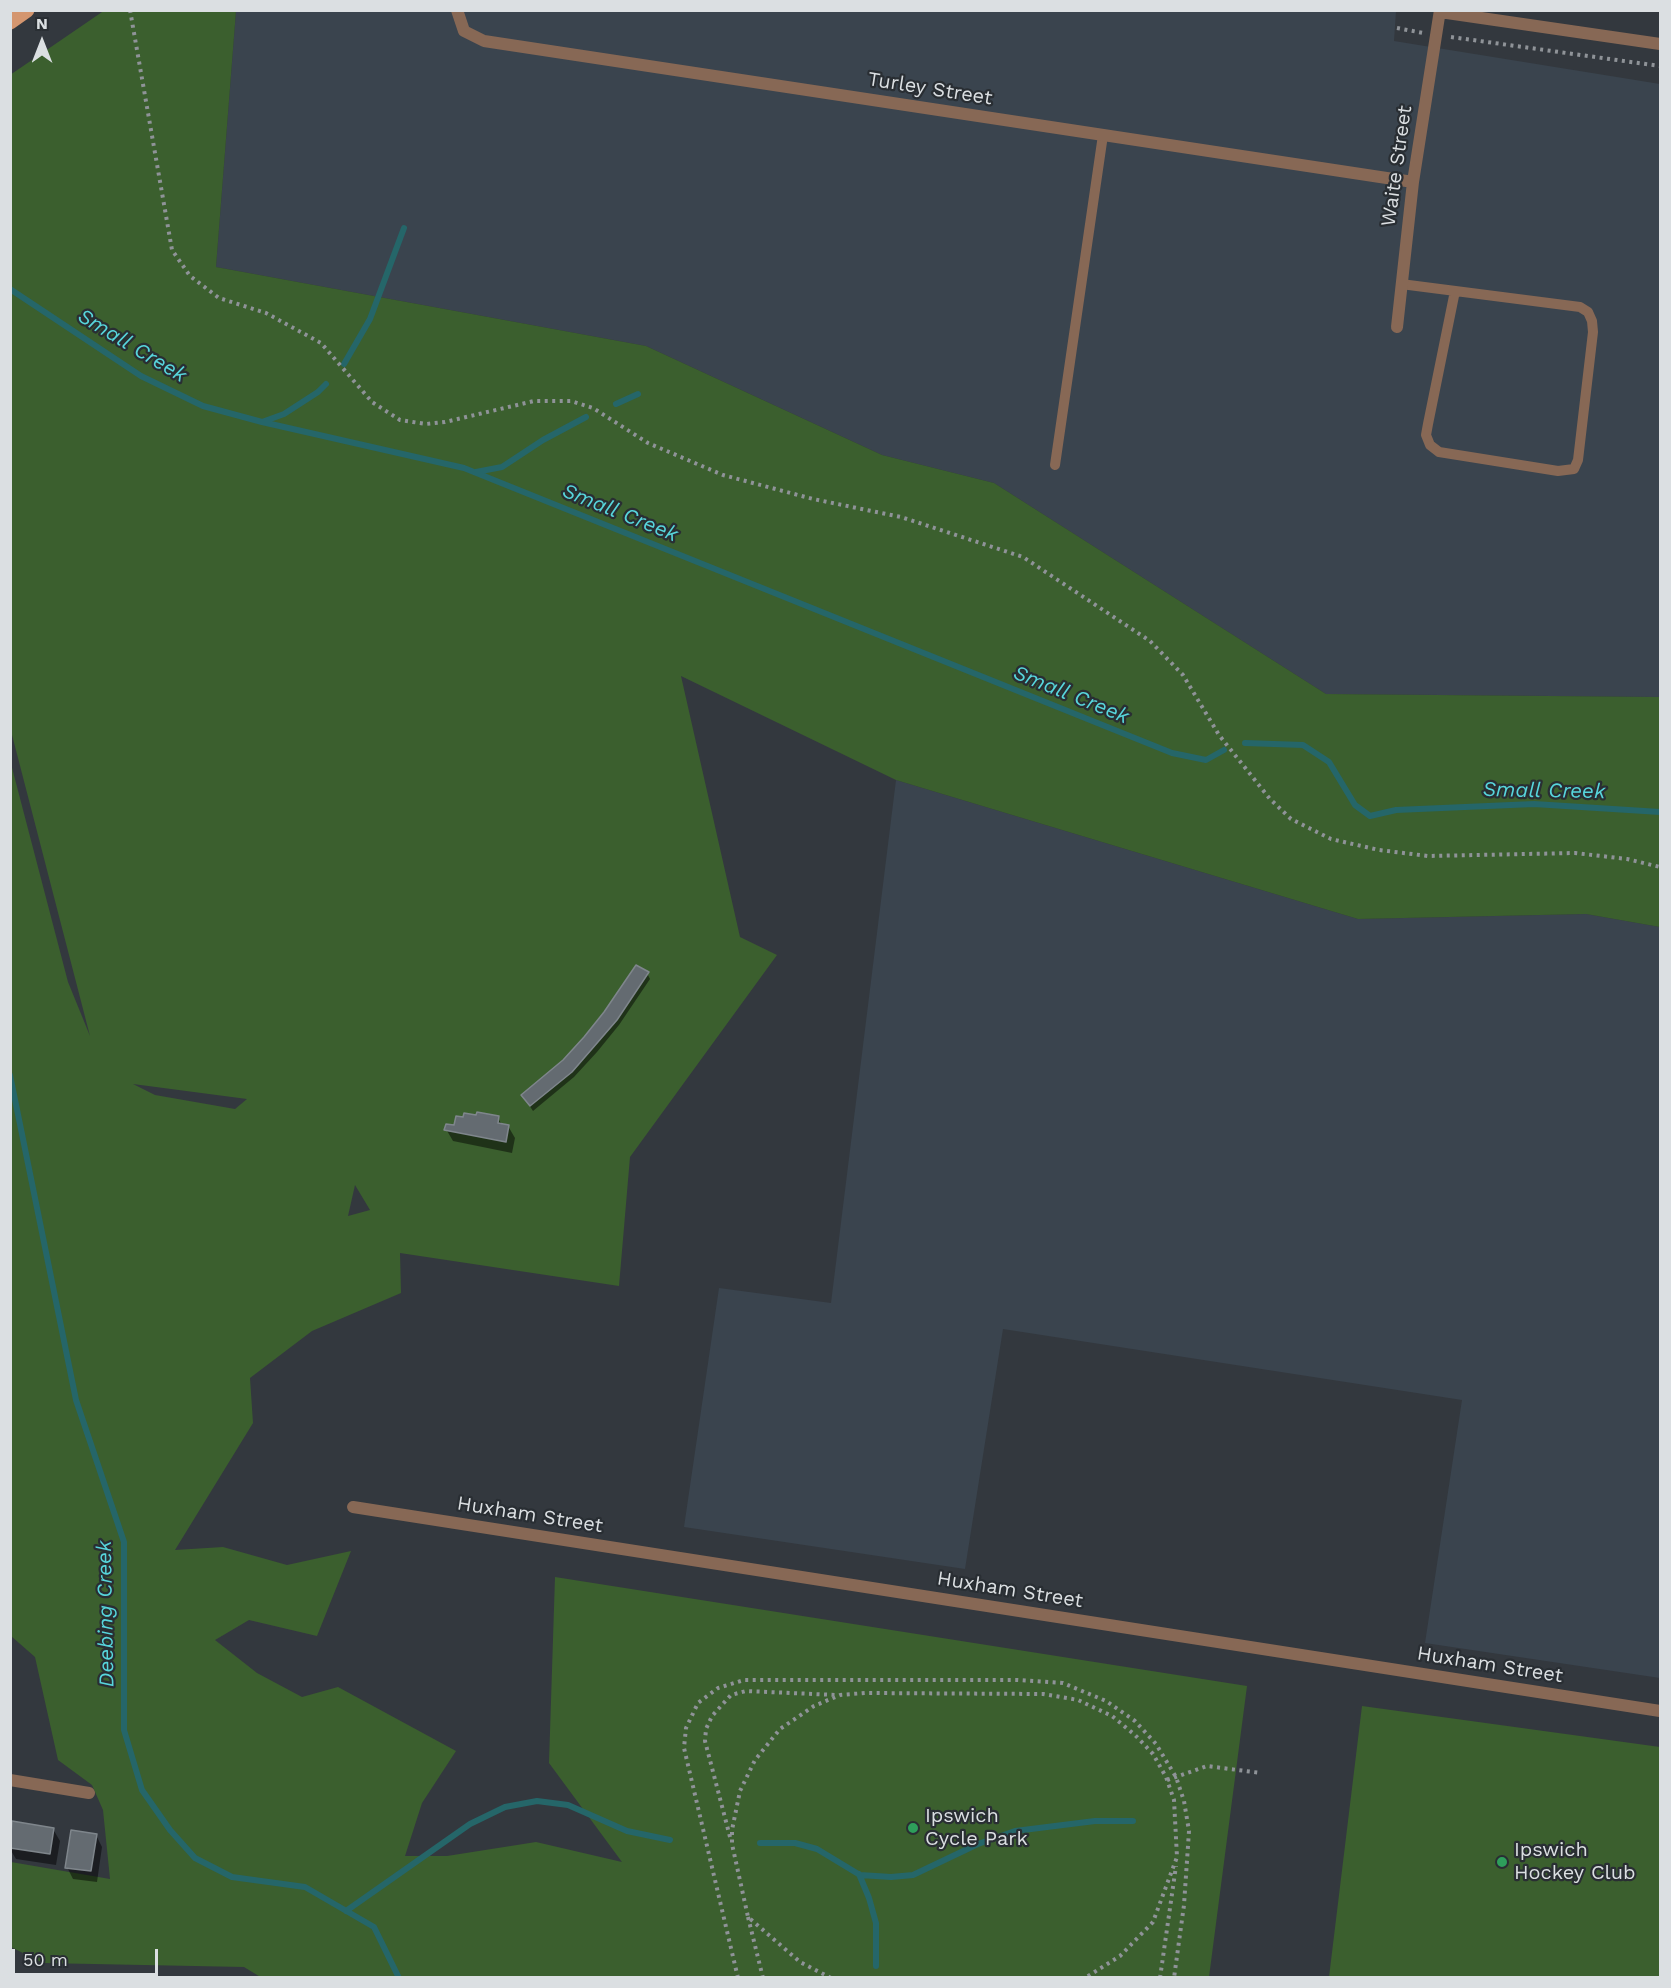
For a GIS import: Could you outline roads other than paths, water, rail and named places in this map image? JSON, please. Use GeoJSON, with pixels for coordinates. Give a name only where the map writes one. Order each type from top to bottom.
{"type":"FeatureCollection","features":[{"type":"Feature","properties":{"kind":"main road"},"geometry":{"type":"LineString","coordinates":[[10,22],[27,10]]}},
{"type":"Feature","properties":{"kind":"street","name":"Turley Street"},"geometry":{"type":"LineString","coordinates":[[457,10],[464,31],[484,41],[1413,182]]}},
{"type":"Feature","properties":{"kind":"street","name":"Waite Street"},"geometry":{"type":"LineString","coordinates":[[1396,327],[1413,182],[1440,11]]}},
{"type":"Feature","properties":{"kind":"street"},"geometry":{"type":"LineString","coordinates":[[1440,11],[1660,44]]}},
{"type":"Feature","properties":{"kind":"street","name":"Huxham Street"},"geometry":{"type":"LineString","coordinates":[[353,1507],[1660,1711]]}},
{"type":"Feature","properties":{"kind":"street"},"geometry":{"type":"LineString","coordinates":[[10,1780],[89,1793]]}},
{"type":"Feature","properties":{"kind":"lane"},"geometry":{"type":"LineString","coordinates":[[1055,465],[1102,135]]}},
{"type":"Feature","properties":{"kind":"lane"},"geometry":{"type":"LineString","coordinates":[[1401,284],[1580,307],[1588,312],[1593,332],[1578,460],[1574,469],[1558,471],[1439,452],[1430,445],[1426,435],[1455,291]]}},
{"type":"Feature","properties":{"kind":"waterway"},"geometry":{"type":"LineString","coordinates":[[344,364],[370,319],[404,228]]}},
{"type":"Feature","properties":{"kind":"waterway","name":"Small Creek"},"geometry":{"type":"LineString","coordinates":[[10,289],[141,376],[203,406],[262,422],[464,468],[1172,753],[1206,760],[1224,750]]}},
{"type":"Feature","properties":{"kind":"waterway"},"geometry":{"type":"LineString","coordinates":[[262,422],[284,414],[318,392],[326,384]]}},
{"type":"Feature","properties":{"kind":"waterway"},"geometry":{"type":"LineString","coordinates":[[616,404],[638,394]]}},
{"type":"Feature","properties":{"kind":"waterway"},"geometry":{"type":"LineString","coordinates":[[476,472],[502,467],[543,440],[586,417]]}},
{"type":"Feature","properties":{"kind":"waterway","name":"Small Creek"},"geometry":{"type":"LineString","coordinates":[[1245,743],[1303,745],[1329,762],[1355,805],[1370,816],[1396,810],[1534,804],[1660,812]]}},
{"type":"Feature","properties":{"kind":"waterway","name":"Deebing Creek"},"geometry":{"type":"LineString","coordinates":[[10,1075],[76,1400],[124,1542],[124,1730],[142,1790],[170,1830],[195,1858],[232,1877],[305,1887],[374,1927],[399,1978]]}},
{"type":"Feature","properties":{"kind":"waterway"},"geometry":{"type":"LineString","coordinates":[[346,1911],[470,1824],[505,1807],[537,1801],[568,1805],[627,1831],[670,1840]]}},
{"type":"Feature","properties":{"kind":"waterway"},"geometry":{"type":"LineString","coordinates":[[760,1843],[795,1843],[817,1849],[860,1875],[891,1877],[913,1875],[978,1844],[1015,1831],[1095,1821],[1133,1821]]}},
{"type":"Feature","properties":{"kind":"waterway"},"geometry":{"type":"LineString","coordinates":[[859,1874],[876,1923],[876,1966]]}},
{"type":"Feature","properties":{"kind":"place","name":"Ipswich Cycle Park"},"geometry":{"type":"Point","coordinates":[913,1828]}},
{"type":"Feature","properties":{"kind":"place","name":"Ipswich Hockey Club"},"geometry":{"type":"Point","coordinates":[1502,1862]}}]}
